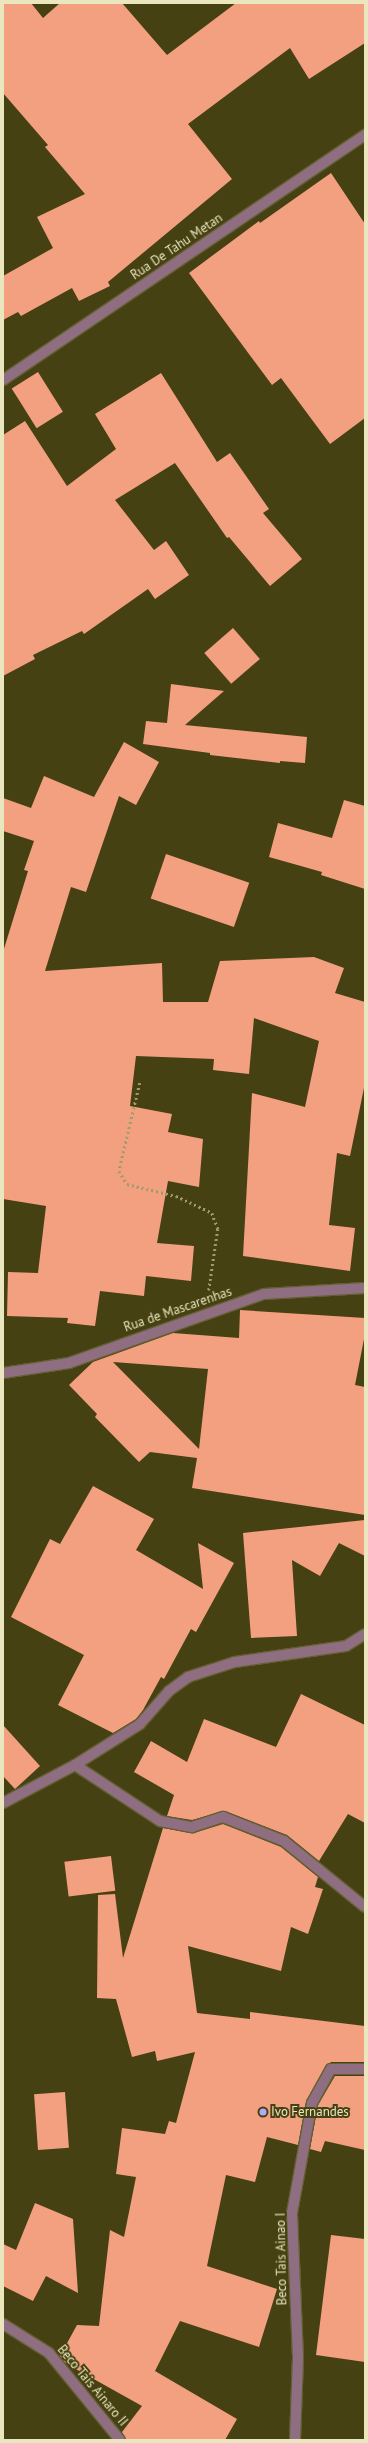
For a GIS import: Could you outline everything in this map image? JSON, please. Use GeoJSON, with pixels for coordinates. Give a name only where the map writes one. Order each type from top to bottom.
{"type":"FeatureCollection","features":[{"type":"Feature","properties":{"kind":"street","name":"Rua De Tahu Metan"},"geometry":{"type":"LineString","coordinates":[[3,380],[365,135]]}},
{"type":"Feature","properties":{"kind":"street","name":"Rua de Mascarenhas"},"geometry":{"type":"LineString","coordinates":[[3,1373],[69,1362],[264,1294],[365,1288]]}},
{"type":"Feature","properties":{"kind":"street"},"geometry":{"type":"LineString","coordinates":[[3,1803],[74,1765],[140,1724],[169,1690],[188,1676],[235,1662],[346,1646],[365,1634]]}},
{"type":"Feature","properties":{"kind":"street"},"geometry":{"type":"LineString","coordinates":[[74,1765],[160,1821],[192,1827],[223,1817],[284,1841],[365,1907]]}},
{"type":"Feature","properties":{"kind":"street","name":"Beco Tais Ainao I"},"geometry":{"type":"LineString","coordinates":[[295,2440],[298,2357],[292,2213],[312,2102],[331,2069],[365,2069]]}},
{"type":"Feature","properties":{"kind":"street","name":"Beco Tais Ainaro II"},"geometry":{"type":"LineString","coordinates":[[3,2324],[50,2353],[120,2440]]}},
{"type":"Feature","properties":{"kind":"path"},"geometry":{"type":"LineString","coordinates":[[140,1083],[120,1171],[127,1184],[176,1196],[212,1213],[218,1229],[206,1314]]}},
{"type":"Feature","properties":{"kind":"building"},"geometry":{"type":"Polygon","coordinates":[[[3,3],[31,3],[43,18],[60,3],[122,3],[167,55],[236,3],[365,3],[365,43],[309,79],[290,48],[188,124],[232,179],[108,282],[110,286],[79,301],[72,288],[21,316],[18,312],[3,320],[3,276],[53,248],[37,217],[85,194],[45,147],[48,145],[3,93],[3,3]]]}},
{"type":"Feature","properties":{"kind":"building"},"geometry":{"type":"Polygon","coordinates":[[[331,173],[365,224],[365,418],[330,444],[281,378],[272,385],[189,273],[259,221],[260,223],[331,173]]]}},
{"type":"Feature","properties":{"kind":"building"},"geometry":{"type":"Polygon","coordinates":[[[38,372],[63,412],[37,428],[12,388],[38,372]]]}},
{"type":"Feature","properties":{"kind":"building"},"geometry":{"type":"Polygon","coordinates":[[[161,373],[217,462],[230,453],[269,509],[263,513],[302,559],[270,586],[229,537],[227,538],[175,463],[115,500],[154,550],[166,541],[189,575],[155,599],[148,589],[84,634],[82,631],[33,655],[35,659],[3,676],[3,435],[25,421],[67,486],[116,449],[95,414],[161,373]]]}},
{"type":"Feature","properties":{"kind":"building"},"geometry":{"type":"Polygon","coordinates":[[[233,628],[260,659],[231,684],[204,653],[233,628]]]}},
{"type":"Feature","properties":{"kind":"building"},"geometry":{"type":"Polygon","coordinates":[[[171,684],[224,691],[185,725],[307,737],[305,763],[280,761],[280,763],[210,755],[210,753],[143,744],[146,721],[167,723],[171,684]]]}},
{"type":"Feature","properties":{"kind":"building"},"geometry":{"type":"Polygon","coordinates":[[[124,742],[159,762],[136,805],[119,796],[86,892],[71,887],[45,971],[162,963],[163,1002],[208,1002],[220,961],[314,957],[344,968],[335,993],[365,1002],[365,1083],[350,1156],[337,1153],[329,1225],[355,1228],[350,1271],[243,1256],[252,1093],[305,1107],[319,1041],[254,1018],[249,1074],[213,1070],[214,1059],[136,1056],[130,1106],[172,1114],[168,1132],[203,1139],[199,1187],[168,1181],[157,1243],[194,1246],[191,1281],[146,1276],[144,1296],[100,1291],[95,1326],[67,1323],[68,1318],[7,1316],[8,1272],[38,1273],[46,1206],[3,1199],[3,952],[28,871],[24,870],[34,841],[3,831],[3,798],[31,808],[44,776],[94,797],[124,742]]]}},
{"type":"Feature","properties":{"kind":"building"},"geometry":{"type":"Polygon","coordinates":[[[344,800],[365,806],[365,889],[321,875],[322,872],[269,857],[278,823],[332,838],[344,800]]]}},
{"type":"Feature","properties":{"kind":"building"},"geometry":{"type":"Polygon","coordinates":[[[166,854],[249,883],[234,927],[151,898],[166,854]]]}},
{"type":"Feature","properties":{"kind":"building"},"geometry":{"type":"Polygon","coordinates":[[[240,1310],[365,1318],[365,1334],[355,1385],[365,1387],[365,1515],[192,1488],[197,1458],[150,1452],[139,1462],[95,1417],[97,1414],[69,1385],[93,1362],[173,1333],[239,1338],[240,1310]],[[113,1362],[199,1449],[208,1369],[113,1362]]]}},
{"type":"Feature","properties":{"kind":"building"},"geometry":{"type":"Polygon","coordinates":[[[93,1486],[154,1519],[136,1550],[203,1589],[198,1543],[234,1563],[196,1632],[191,1629],[164,1679],[161,1677],[143,1710],[136,1719],[113,1733],[58,1705],[84,1655],[11,1617],[50,1539],[60,1544],[93,1486]]]}},
{"type":"Feature","properties":{"kind":"building"},"geometry":{"type":"Polygon","coordinates":[[[365,1520],[365,1556],[339,1543],[320,1576],[292,1560],[297,1636],[251,1638],[243,1533],[365,1520]]]}},
{"type":"Feature","properties":{"kind":"building"},"geometry":{"type":"Polygon","coordinates":[[[301,1694],[365,1725],[365,1823],[348,1814],[319,1861],[287,1835],[225,1811],[192,1820],[167,1816],[174,1795],[134,1772],[151,1741],[187,1762],[204,1719],[276,1747],[301,1694]]]}},
{"type":"Feature","properties":{"kind":"building"},"geometry":{"type":"Polygon","coordinates":[[[3,1725],[40,1766],[15,1789],[3,1776],[3,1725]]]}},
{"type":"Feature","properties":{"kind":"building"},"geometry":{"type":"Polygon","coordinates":[[[223,1824],[281,1847],[318,1877],[315,1887],[323,1889],[308,1934],[291,1927],[281,1971],[188,1946],[197,2013],[250,2019],[250,2012],[365,2026],[365,2062],[331,2062],[326,2066],[306,2102],[298,2145],[267,2137],[255,2182],[226,2175],[207,2266],[277,2289],[259,2347],[180,2321],[155,2371],[237,2419],[225,2440],[126,2440],[122,2432],[142,2406],[65,2363],[60,2356],[77,2325],[99,2326],[110,2230],[124,2237],[136,2177],[116,2174],[122,2128],[165,2134],[169,2121],[176,2123],[195,2052],[157,2061],[155,2051],[132,2057],[116,1999],[97,1998],[98,1895],[115,1894],[123,1958],[163,1828],[194,1833],[223,1824]]]}},
{"type":"Feature","properties":{"kind":"building"},"geometry":{"type":"Polygon","coordinates":[[[111,1856],[115,1891],[69,1896],[64,1862],[111,1856]]]}},
{"type":"Feature","properties":{"kind":"building"},"geometry":{"type":"Polygon","coordinates":[[[335,2076],[365,2076],[365,2150],[325,2141],[321,2152],[310,2149],[318,2105],[335,2076]]]}},
{"type":"Feature","properties":{"kind":"building"},"geometry":{"type":"Polygon","coordinates":[[[65,2092],[69,2148],[38,2150],[34,2094],[65,2092]]]}},
{"type":"Feature","properties":{"kind":"building"},"geometry":{"type":"Polygon","coordinates":[[[35,2203],[73,2219],[78,2293],[46,2276],[33,2301],[3,2286],[3,2244],[16,2250],[35,2203]]]}},
{"type":"Feature","properties":{"kind":"building"},"geometry":{"type":"Polygon","coordinates":[[[331,2235],[365,2239],[365,2362],[316,2355],[331,2235]]]}},
{"type":"Feature","properties":{"kind":"place","name":"Ivo Fernandes"},"geometry":{"type":"Point","coordinates":[263,2112]}}]}
